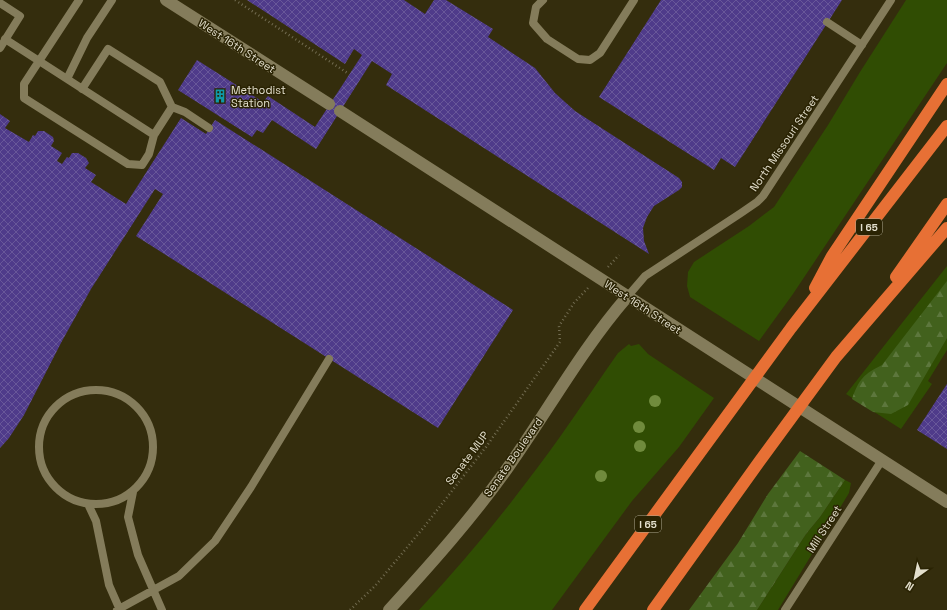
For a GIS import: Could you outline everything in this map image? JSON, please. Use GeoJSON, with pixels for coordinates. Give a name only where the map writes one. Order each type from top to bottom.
{"type":"FeatureCollection","features":[{"type":"Feature","properties":{"kind":"highway"},"geometry":{"type":"LineString","coordinates":[[795,323],[832,256],[947,84]]}},
{"type":"Feature","properties":{"kind":"highway","name":"I 65"},"geometry":{"type":"LineString","coordinates":[[585,610],[795,323],[947,126]]}},
{"type":"Feature","properties":{"kind":"highway"},"geometry":{"type":"LineString","coordinates":[[857,331],[947,204]]}},
{"type":"Feature","properties":{"kind":"highway"},"geometry":{"type":"LineString","coordinates":[[653,610],[758,462],[836,357],[947,228]]}},
{"type":"Feature","properties":{"kind":"main road","name":"West 16th Street"},"geometry":{"type":"LineString","coordinates":[[166,0],[329,104]]}},
{"type":"Feature","properties":{"kind":"main road","name":"West 16th Street"},"geometry":{"type":"LineString","coordinates":[[340,111],[947,502]]}},
{"type":"Feature","properties":{"kind":"main road","name":"Senate Boulevard"},"geometry":{"type":"LineString","coordinates":[[388,610],[452,538],[509,466],[600,330],[627,296]]}},
{"type":"Feature","properties":{"kind":"lane"},"geometry":{"type":"LineString","coordinates":[[79,0],[24,84],[24,98],[128,164],[142,165],[149,154],[154,134],[172,107]]}},
{"type":"Feature","properties":{"kind":"lane"},"geometry":{"type":"LineString","coordinates":[[67,79],[87,38],[112,0]]}},
{"type":"Feature","properties":{"kind":"lane"},"geometry":{"type":"LineString","coordinates":[[543,0],[536,7],[534,23],[547,39],[553,43],[578,59],[590,60],[600,53],[634,0]]}},
{"type":"Feature","properties":{"kind":"lane","name":"North Missouri Street"},"geometry":{"type":"LineString","coordinates":[[627,296],[645,276],[757,202],[768,190],[891,0]]}},
{"type":"Feature","properties":{"kind":"lane"},"geometry":{"type":"LineString","coordinates":[[0,3],[20,16],[0,48]]}},
{"type":"Feature","properties":{"kind":"lane"},"geometry":{"type":"LineString","coordinates":[[827,22],[862,45]]}},
{"type":"Feature","properties":{"kind":"lane"},"geometry":{"type":"LineString","coordinates":[[5,39],[154,134]]}},
{"type":"Feature","properties":{"kind":"lane"},"geometry":{"type":"LineString","coordinates":[[82,88],[108,49],[160,82],[172,107],[184,112],[209,128]]}},
{"type":"Feature","properties":{"kind":"lane"},"geometry":{"type":"LineString","coordinates":[[88,504],[96,521],[109,585],[119,610],[179,576],[215,541],[251,488],[329,359]]}},
{"type":"Feature","properties":{"kind":"lane"},"geometry":{"type":"LineString","coordinates":[[89,390],[108,391],[125,398],[139,409],[149,425],[154,443],[152,461],[145,478],[133,492],[119,500],[104,505],[88,504],[71,499],[56,488],[44,474],[39,456],[39,438],[45,420],[56,406],[72,395],[89,390]]}},
{"type":"Feature","properties":{"kind":"lane","name":"Mill Street"},"geometry":{"type":"LineString","coordinates":[[785,610],[882,460]]}},
{"type":"Feature","properties":{"kind":"lane"},"geometry":{"type":"LineString","coordinates":[[133,492],[128,517],[138,555],[162,610]]}},
{"type":"Feature","properties":{"kind":"path"},"geometry":{"type":"LineString","coordinates":[[235,0],[349,74]]}},
{"type":"Feature","properties":{"kind":"path","name":"Senate MUP"},"geometry":{"type":"LineString","coordinates":[[350,610],[375,586],[424,527],[486,447],[560,342],[559,326],[574,303]]}},
{"type":"Feature","properties":{"kind":"green space"},"geometry":{"type":"Polygon","coordinates":[[[906,0],[947,0],[947,63],[793,294],[759,341],[690,297],[687,286],[688,272],[694,262],[749,226],[774,207],[828,125],[906,0]]]}},
{"type":"Feature","properties":{"kind":"green space"},"geometry":{"type":"Polygon","coordinates":[[[947,266],[947,350],[928,381],[932,384],[901,429],[846,394],[947,266]]]}},
{"type":"Feature","properties":{"kind":"green space"},"geometry":{"type":"Polygon","coordinates":[[[947,281],[947,338],[908,405],[891,414],[873,412],[852,399],[857,387],[866,374],[882,365],[947,281]]]}},
{"type":"Feature","properties":{"kind":"green space"},"geometry":{"type":"Polygon","coordinates":[[[629,344],[631,346],[639,344],[648,354],[714,398],[679,447],[632,501],[552,610],[419,610],[500,517],[549,452],[618,353],[629,344]]]}},
{"type":"Feature","properties":{"kind":"green space"},"geometry":{"type":"Polygon","coordinates":[[[800,451],[845,480],[820,517],[806,534],[757,610],[689,610],[738,543],[768,494],[800,451]]]}},
{"type":"Feature","properties":{"kind":"green space"},"geometry":{"type":"Polygon","coordinates":[[[845,480],[851,483],[849,493],[778,610],[757,610],[806,534],[820,517],[845,480]]]}},
{"type":"Feature","properties":{"kind":"building"},"geometry":{"type":"Polygon","coordinates":[[[247,0],[404,0],[425,14],[434,0],[446,0],[493,29],[488,37],[535,68],[555,93],[575,111],[679,178],[682,182],[682,187],[679,190],[654,206],[647,217],[643,228],[644,241],[649,254],[386,85],[392,74],[372,61],[316,149],[272,120],[263,133],[257,130],[252,137],[178,90],[197,60],[263,102],[268,96],[315,127],[362,55],[354,49],[345,64],[247,0]]]}},
{"type":"Feature","properties":{"kind":"building"},"geometry":{"type":"Polygon","coordinates":[[[661,0],[842,0],[735,167],[721,158],[714,170],[599,97],[661,0]]]}},
{"type":"Feature","properties":{"kind":"building"},"geometry":{"type":"Polygon","coordinates":[[[0,114],[10,121],[5,128],[29,142],[33,135],[35,136],[38,131],[44,131],[53,137],[54,141],[51,146],[62,153],[57,161],[62,164],[72,153],[78,153],[86,158],[89,163],[85,168],[96,175],[91,182],[126,204],[181,118],[206,134],[215,120],[513,310],[438,428],[136,236],[163,194],[155,189],[91,289],[24,415],[9,438],[0,448],[0,114]]]}},
{"type":"Feature","properties":{"kind":"building"},"geometry":{"type":"Polygon","coordinates":[[[947,384],[947,449],[917,430],[947,384]]]}},
{"type":"Feature","properties":{"kind":"place","name":"Methodist Station"},"geometry":{"type":"Point","coordinates":[220,96]}}]}
